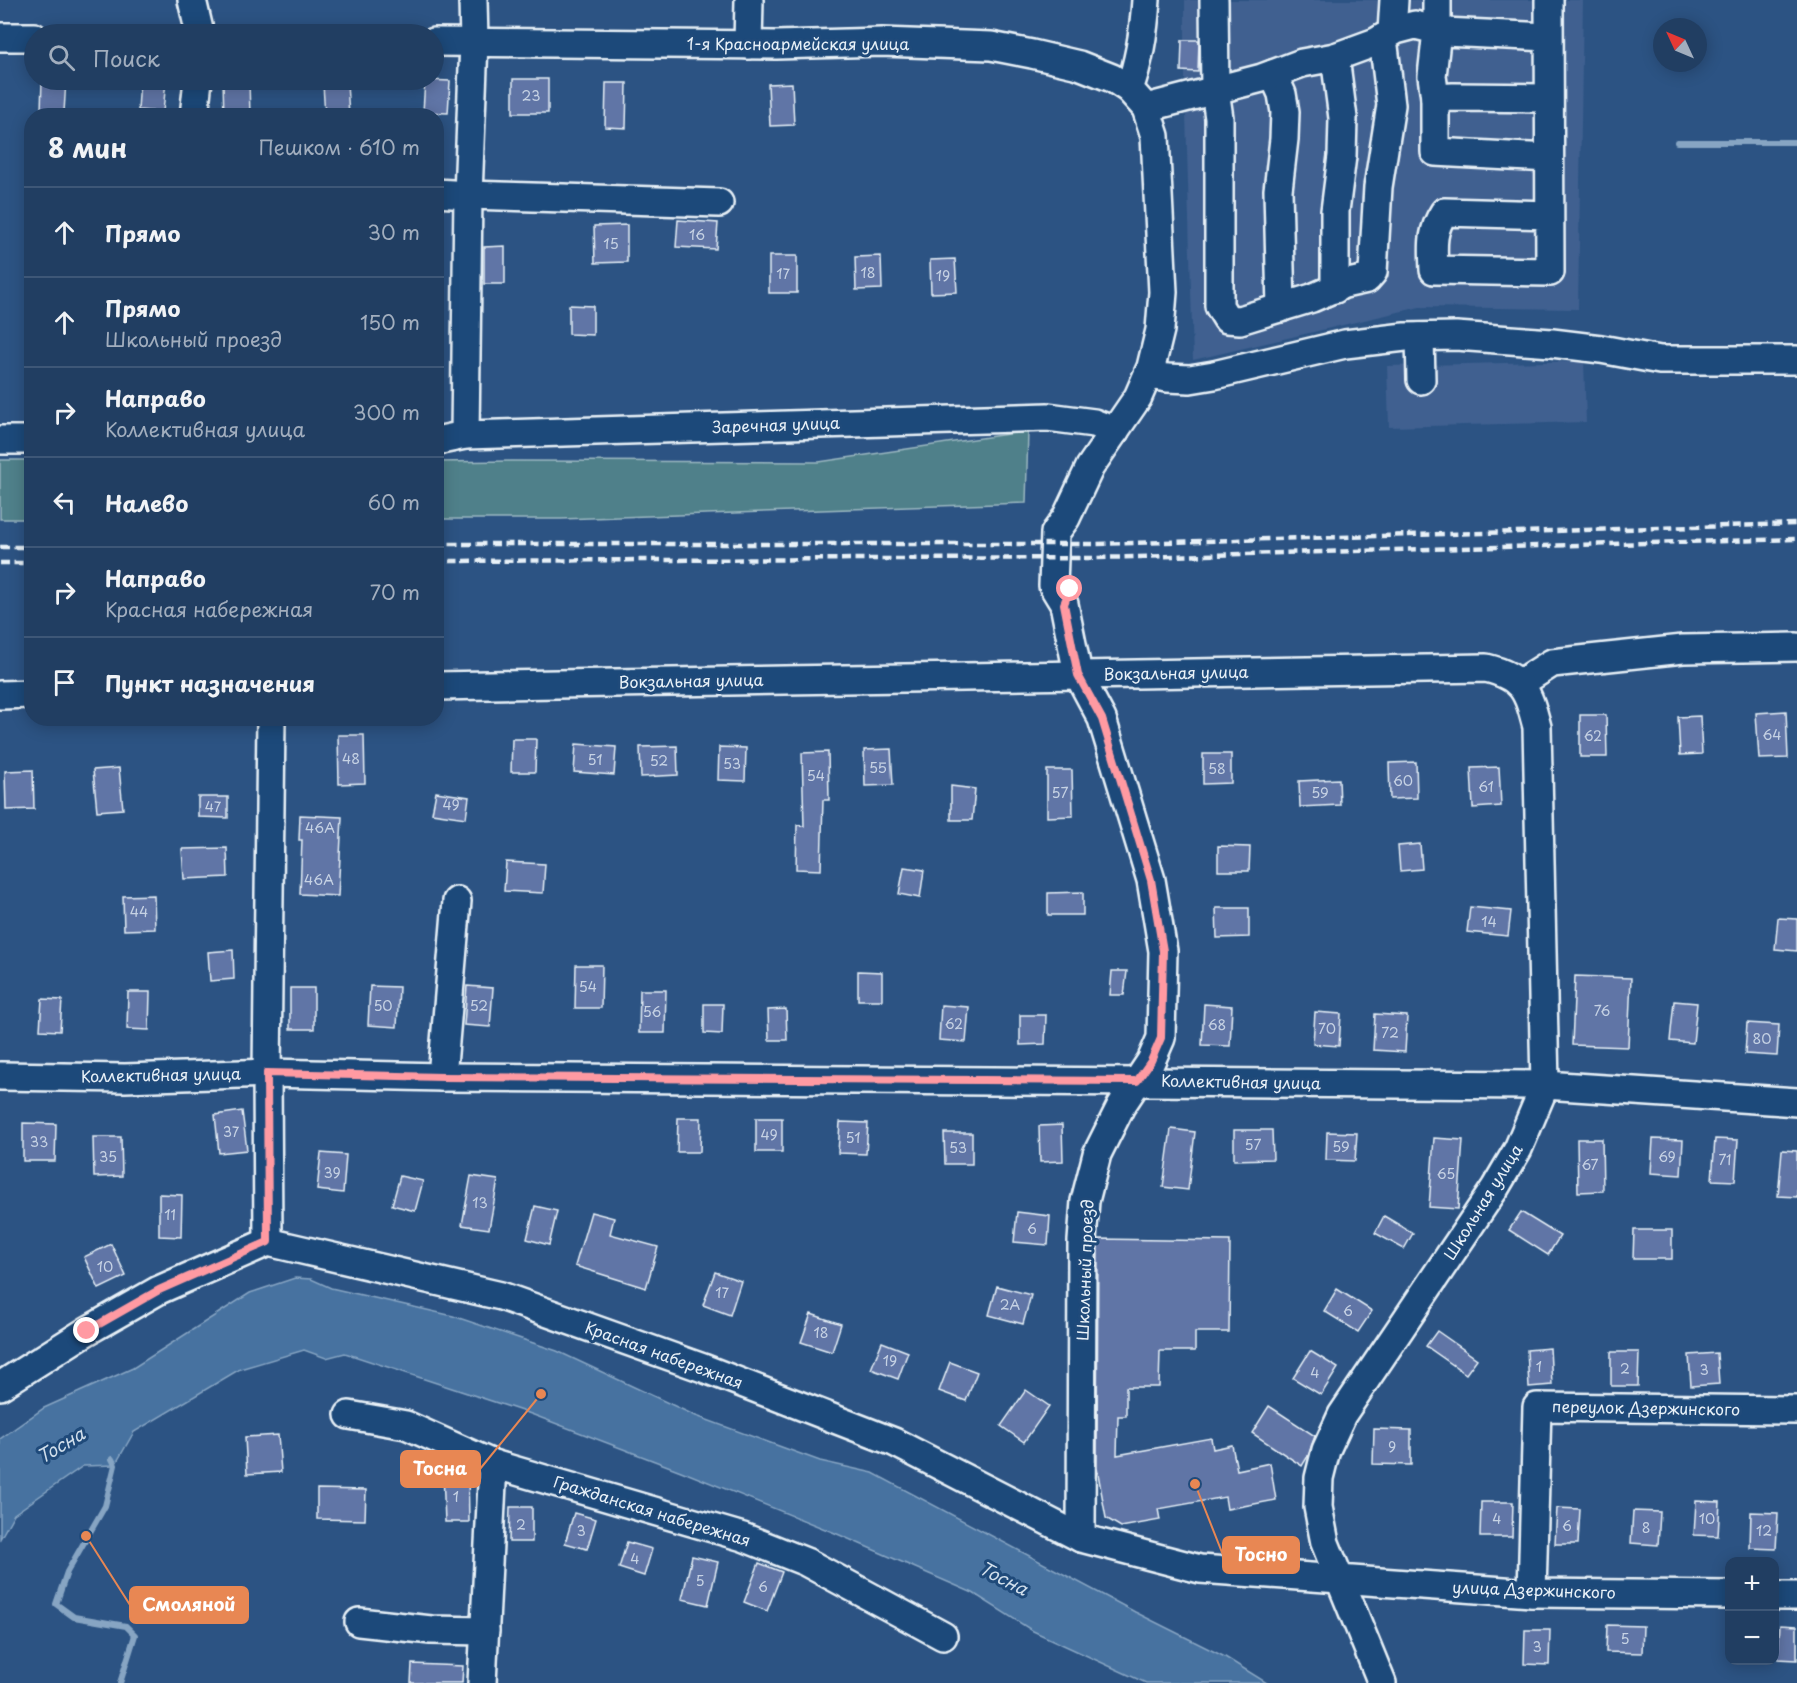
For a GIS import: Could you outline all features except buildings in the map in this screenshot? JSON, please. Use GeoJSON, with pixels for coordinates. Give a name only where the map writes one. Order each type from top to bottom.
{"type":"FeatureCollection","features":[{"type":"Feature","properties":{"kind":"street"},"geometry":{"type":"LineString","coordinates":[[192,0],[198,24]]}},
{"type":"Feature","properties":{"kind":"street"},"geometry":{"type":"LineString","coordinates":[[465,435],[473,0]]}},
{"type":"Feature","properties":{"kind":"street"},"geometry":{"type":"LineString","coordinates":[[748,45],[749,0]]}},
{"type":"Feature","properties":{"kind":"street"},"geometry":{"type":"LineString","coordinates":[[1115,431],[1138,397],[1152,367],[1160,330],[1163,292],[1155,136],[1137,99],[1137,67],[1144,32],[1146,0]]}},
{"type":"Feature","properties":{"kind":"street"},"geometry":{"type":"LineString","coordinates":[[1215,0],[1215,90],[1219,118],[1219,306],[1227,319],[1240,320],[1312,298],[1344,284],[1367,279],[1373,272],[1378,187],[1391,105],[1388,35],[1394,0]]}},
{"type":"Feature","properties":{"kind":"street"},"geometry":{"type":"LineString","coordinates":[[1437,0],[1437,31],[1432,76],[1435,98],[1435,153],[1548,158]]}},
{"type":"Feature","properties":{"kind":"street"},"geometry":{"type":"LineString","coordinates":[[1549,0],[1550,272],[1434,270],[1432,242],[1436,224],[1444,212],[1549,215]]}},
{"type":"Feature","properties":{"kind":"street"},"geometry":{"type":"LineString","coordinates":[[1137,99],[1215,90],[1273,74],[1302,63],[1335,57],[1414,25],[1437,31],[1548,38]]}},
{"type":"Feature","properties":{"kind":"street"},"geometry":{"type":"LineString","coordinates":[[0,37],[24,37]]}},
{"type":"Feature","properties":{"kind":"street","name":"1-я Красноармейская улица"},"geometry":{"type":"LineString","coordinates":[[444,42],[748,45],[882,42],[991,46],[1079,65],[1112,78],[1137,99]]}},
{"type":"Feature","properties":{"kind":"street"},"geometry":{"type":"LineString","coordinates":[[1335,57],[1343,118],[1342,156],[1335,211],[1335,289]]}},
{"type":"Feature","properties":{"kind":"street"},"geometry":{"type":"LineString","coordinates":[[1273,74],[1282,94],[1285,112],[1278,190],[1281,308]]}},
{"type":"Feature","properties":{"kind":"street"},"geometry":{"type":"LineString","coordinates":[[195,108],[197,90]]}},
{"type":"Feature","properties":{"kind":"street"},"geometry":{"type":"LineString","coordinates":[[1435,98],[1453,96],[1548,98]]}},
{"type":"Feature","properties":{"kind":"street"},"geometry":{"type":"LineString","coordinates":[[444,194],[718,202]]}},
{"type":"Feature","properties":{"kind":"street"},"geometry":{"type":"LineString","coordinates":[[1148,375],[1190,379],[1345,344],[1456,336],[1552,343],[1660,360],[1797,360]]}},
{"type":"Feature","properties":{"kind":"street"},"geometry":{"type":"LineString","coordinates":[[1420,337],[1421,380]]}},
{"type":"Feature","properties":{"kind":"street","name":"Заречная улица"},"geometry":{"type":"LineString","coordinates":[[444,439],[465,435],[1048,417],[1094,423],[1115,431]]}},
{"type":"Feature","properties":{"kind":"street","name":"Школьный проезд"},"geometry":{"type":"LineString","coordinates":[[1081,1538],[1082,1241],[1085,1201],[1097,1154],[1121,1106],[1151,1061],[1161,1038],[1163,951],[1151,880],[1102,719],[1078,675],[1064,604],[1070,589],[1066,518],[1090,467],[1115,431]]}},
{"type":"Feature","properties":{"kind":"street"},"geometry":{"type":"LineString","coordinates":[[0,440],[24,440]]}},
{"type":"Feature","properties":{"kind":"street"},"geometry":{"type":"LineString","coordinates":[[1519,684],[1552,663],[1683,649],[1797,647]]}},
{"type":"Feature","properties":{"kind":"street","name":"Вокзальная улица"},"geometry":{"type":"LineString","coordinates":[[444,686],[1486,668],[1504,672],[1519,684]]}},
{"type":"Feature","properties":{"kind":"street","name":"Школьная улица"},"geometry":{"type":"LineString","coordinates":[[1382,1683],[1325,1542],[1318,1507],[1319,1478],[1326,1450],[1342,1415],[1495,1188],[1518,1149],[1545,1085],[1537,727],[1529,698],[1519,684]]}},
{"type":"Feature","properties":{"kind":"street"},"geometry":{"type":"LineString","coordinates":[[0,695],[24,694]]}},
{"type":"Feature","properties":{"kind":"street"},"geometry":{"type":"LineString","coordinates":[[0,1386],[87,1331],[159,1290],[268,1242],[267,1073],[271,726]]}},
{"type":"Feature","properties":{"kind":"street"},"geometry":{"type":"LineString","coordinates":[[442,1077],[457,901]]}},
{"type":"Feature","properties":{"kind":"street","name":"Коллективная улица"},"geometry":{"type":"LineString","coordinates":[[0,1076],[125,1078],[267,1073],[442,1077],[1545,1085],[1797,1102]]}},
{"type":"Feature","properties":{"kind":"street","name":"Красная набережная"},"geometry":{"type":"LineString","coordinates":[[268,1242],[501,1296],[703,1368],[894,1442],[1081,1538],[1200,1569],[1339,1579]]}},
{"type":"Feature","properties":{"kind":"street","name":"переулок Дзержинского"},"geometry":{"type":"LineString","coordinates":[[1532,1593],[1537,1407],[1797,1410]]}},
{"type":"Feature","properties":{"kind":"street","name":"Гражданская набережная"},"geometry":{"type":"LineString","coordinates":[[349,1415],[406,1425],[493,1464],[743,1537],[806,1562],[943,1636]]}},
{"type":"Feature","properties":{"kind":"street"},"geometry":{"type":"LineString","coordinates":[[482,1683],[493,1464]]}},
{"type":"Feature","properties":{"kind":"street","name":"улица Дзержинского"},"geometry":{"type":"LineString","coordinates":[[1339,1579],[1532,1593],[1725,1596]]}},
{"type":"Feature","properties":{"kind":"street"},"geometry":{"type":"LineString","coordinates":[[1779,1596],[1797,1596]]}},
{"type":"Feature","properties":{"kind":"street"},"geometry":{"type":"LineString","coordinates":[[359,1622],[431,1630],[485,1631]]}},
{"type":"Feature","properties":{"kind":"shaded area"},"geometry":{"type":"Polygon","coordinates":[[[1185,0],[1583,0],[1578,309],[1420,307],[1193,360],[1185,0]]]}},
{"type":"Feature","properties":{"kind":"shaded area"},"geometry":{"type":"Polygon","coordinates":[[[1584,361],[1586,422],[1389,427],[1387,366],[1584,361]]]}},
{"type":"Feature","properties":{"kind":"green space"},"geometry":{"type":"Polygon","coordinates":[[[1028,431],[1026,503],[561,519],[444,519],[444,462],[819,462],[1028,431]]]}},
{"type":"Feature","properties":{"kind":"green space"},"geometry":{"type":"Polygon","coordinates":[[[0,460],[24,460],[24,519],[0,519],[0,460]]]}},
{"type":"Feature","properties":{"kind":"water"},"geometry":{"type":"Polygon","coordinates":[[[295,1278],[311,1279],[331,1288],[453,1316],[557,1351],[696,1416],[820,1461],[873,1473],[1135,1612],[1225,1657],[1267,1683],[1146,1683],[1033,1631],[973,1593],[835,1533],[531,1414],[345,1353],[326,1358],[304,1350],[240,1369],[134,1432],[115,1465],[83,1466],[14,1514],[0,1539],[0,1439],[44,1408],[133,1368],[250,1293],[295,1278]]]}},
{"type":"Feature","properties":{"kind":"waterway"},"geometry":{"type":"LineString","coordinates":[[1677,142],[1797,142]]}},
{"type":"Feature","properties":{"kind":"waterway"},"geometry":{"type":"LineString","coordinates":[[112,1459],[115,1465],[105,1506],[67,1572],[56,1604],[74,1617],[126,1626],[135,1635],[120,1683]]}},
{"type":"Feature","properties":{"kind":"railway"},"geometry":{"type":"LineString","coordinates":[[444,544],[1097,544],[1797,524]]}},
{"type":"Feature","properties":{"kind":"railway"},"geometry":{"type":"LineString","coordinates":[[444,561],[1097,558],[1797,539]]}},
{"type":"Feature","properties":{"kind":"railway"},"geometry":{"type":"LineString","coordinates":[[0,547],[24,547]]}},
{"type":"Feature","properties":{"kind":"railway"},"geometry":{"type":"LineString","coordinates":[[0,563],[24,563]]}},
{"type":"Feature","properties":{"kind":"place","name":"Тосна"},"geometry":{"type":"Point","coordinates":[541,1394]}},
{"type":"Feature","properties":{"kind":"place","name":"Тосно"},"geometry":{"type":"Point","coordinates":[1195,1484]}},
{"type":"Feature","properties":{"kind":"place","name":"Смоляной"},"geometry":{"type":"Point","coordinates":[86,1536]}},
{"type":"Feature","properties":{"kind":"route"},"geometry":{"type":"LineString","coordinates":[[87,1331],[159,1290],[268,1242],[267,1073],[442,1077],[1137,1081],[1151,1061],[1161,1038],[1163,951],[1151,880],[1102,719],[1078,675],[1064,604],[1070,589]]}}]}
